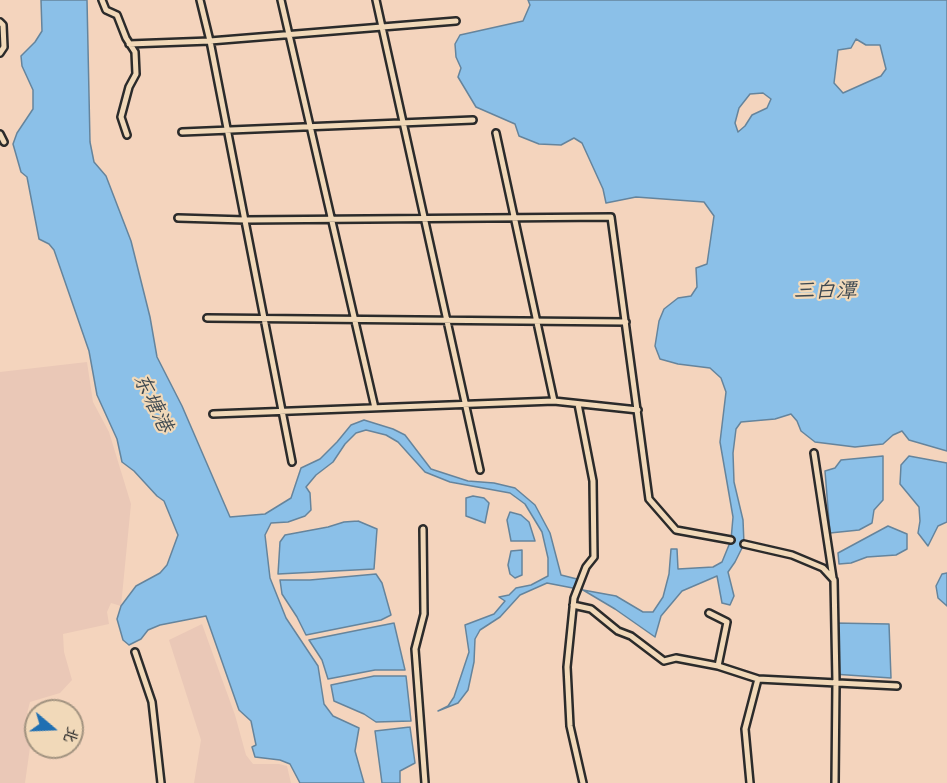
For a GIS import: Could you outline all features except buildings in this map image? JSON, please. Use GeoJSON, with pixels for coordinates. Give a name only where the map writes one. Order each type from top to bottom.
{"type":"FeatureCollection","features":[{"type":"Feature","properties":{"kind":"street"},"geometry":{"type":"LineString","coordinates":[[102,0],[106,10],[117,15],[129,44],[135,52],[136,74],[129,87],[121,117],[127,135]]}},
{"type":"Feature","properties":{"kind":"street"},"geometry":{"type":"LineString","coordinates":[[200,0],[210,41],[292,462]]}},
{"type":"Feature","properties":{"kind":"street"},"geometry":{"type":"LineString","coordinates":[[280,0],[375,408]]}},
{"type":"Feature","properties":{"kind":"street"},"geometry":{"type":"LineString","coordinates":[[376,0],[480,470]]}},
{"type":"Feature","properties":{"kind":"street"},"geometry":{"type":"LineString","coordinates":[[129,44],[210,41],[456,21]]}},
{"type":"Feature","properties":{"kind":"street"},"geometry":{"type":"LineString","coordinates":[[0,22],[3,25],[4,47],[0,53]]}},
{"type":"Feature","properties":{"kind":"street"},"geometry":{"type":"LineString","coordinates":[[182,132],[473,120]]}},
{"type":"Feature","properties":{"kind":"street"},"geometry":{"type":"LineString","coordinates":[[495,133],[554,401]]}},
{"type":"Feature","properties":{"kind":"street"},"geometry":{"type":"LineString","coordinates":[[0,134],[4,141]]}},
{"type":"Feature","properties":{"kind":"street"},"geometry":{"type":"LineString","coordinates":[[178,218],[245,220],[611,217],[649,499],[676,530],[731,540]]}},
{"type":"Feature","properties":{"kind":"street"},"geometry":{"type":"LineString","coordinates":[[207,318],[626,322]]}},
{"type":"Feature","properties":{"kind":"street"},"geometry":{"type":"LineString","coordinates":[[213,414],[554,401],[638,410]]}},
{"type":"Feature","properties":{"kind":"street"},"geometry":{"type":"LineString","coordinates":[[578,404],[593,481],[594,557],[586,567],[574,598],[567,667],[570,726],[583,783]]}},
{"type":"Feature","properties":{"kind":"street"},"geometry":{"type":"LineString","coordinates":[[814,453],[834,580],[835,783]]}},
{"type":"Feature","properties":{"kind":"street"},"geometry":{"type":"LineString","coordinates":[[423,529],[424,614],[415,649],[424,783]]}},
{"type":"Feature","properties":{"kind":"street"},"geometry":{"type":"LineString","coordinates":[[744,544],[792,555],[823,568],[834,580]]}},
{"type":"Feature","properties":{"kind":"street"},"geometry":{"type":"LineString","coordinates":[[573,605],[591,609],[618,631],[631,636],[664,661],[676,658],[718,666],[758,678],[897,686]]}},
{"type":"Feature","properties":{"kind":"street"},"geometry":{"type":"LineString","coordinates":[[709,613],[726,622],[718,666]]}},
{"type":"Feature","properties":{"kind":"street"},"geometry":{"type":"LineString","coordinates":[[135,652],[153,702],[161,783]]}},
{"type":"Feature","properties":{"kind":"street"},"geometry":{"type":"LineString","coordinates":[[750,783],[745,729],[758,678]]}},
{"type":"Feature","properties":{"kind":"shaded area"},"geometry":{"type":"Polygon","coordinates":[[[87,362],[93,402],[109,432],[131,504],[121,606],[111,603],[107,612],[109,624],[63,634],[64,652],[72,680],[60,693],[40,699],[24,699],[24,759],[28,759],[25,783],[0,783],[0,372],[87,362]]]}},
{"type":"Feature","properties":{"kind":"shaded area"},"geometry":{"type":"Polygon","coordinates":[[[202,624],[235,715],[246,755],[253,764],[287,766],[291,783],[194,783],[201,740],[169,640],[202,624]]]}},
{"type":"Feature","properties":{"kind":"water","name":"东塘港"},"geometry":{"type":"Polygon","coordinates":[[[41,0],[87,0],[90,142],[94,162],[106,176],[131,241],[150,317],[157,357],[182,406],[230,517],[265,514],[291,498],[301,468],[320,459],[351,425],[364,420],[405,435],[431,469],[468,481],[494,483],[515,488],[535,505],[550,533],[561,575],[577,579],[583,590],[547,583],[520,595],[500,617],[480,630],[475,639],[474,662],[468,690],[458,703],[438,711],[448,706],[454,697],[469,652],[465,625],[494,614],[505,601],[499,597],[509,595],[516,588],[531,585],[548,576],[548,558],[542,532],[525,504],[510,493],[450,482],[425,472],[398,442],[386,435],[366,430],[356,433],[333,462],[316,475],[306,487],[310,493],[311,510],[305,516],[288,522],[271,523],[265,535],[270,578],[286,618],[318,666],[324,704],[333,716],[359,728],[355,751],[364,783],[300,783],[290,764],[280,760],[255,757],[252,747],[256,745],[251,721],[239,710],[206,616],[160,625],[148,630],[141,639],[129,645],[123,640],[117,619],[121,606],[136,586],[160,573],[167,565],[178,535],[164,501],[122,462],[117,439],[97,395],[89,351],[54,250],[49,244],[39,239],[27,177],[21,172],[13,144],[17,133],[33,109],[33,90],[22,66],[21,56],[42,31],[41,0]]]}},
{"type":"Feature","properties":{"kind":"water","name":"三白潭"},"geometry":{"type":"Polygon","coordinates":[[[528,0],[947,0],[947,451],[909,440],[902,431],[883,444],[855,447],[815,442],[801,431],[791,414],[775,419],[741,422],[736,429],[733,453],[734,482],[743,520],[744,544],[728,572],[734,596],[730,605],[722,603],[717,576],[682,591],[661,616],[655,637],[583,590],[616,596],[643,612],[653,612],[663,597],[669,574],[671,549],[677,549],[678,569],[713,567],[722,562],[731,540],[733,517],[720,442],[726,392],[721,378],[710,368],[660,359],[655,346],[659,321],[664,309],[678,298],[691,296],[697,287],[696,268],[707,264],[714,216],[704,202],[636,197],[606,203],[603,189],[582,143],[574,138],[561,145],[539,144],[519,136],[515,124],[476,107],[458,77],[461,68],[456,57],[455,44],[460,35],[523,21],[530,5],[528,0]],[[856,39],[851,48],[838,50],[834,83],[843,93],[881,76],[886,69],[880,45],[866,45],[856,39]],[[763,93],[750,94],[739,108],[735,123],[738,132],[752,115],[767,108],[771,99],[763,93]]]}},
{"type":"Feature","properties":{"kind":"water"},"geometry":{"type":"Polygon","coordinates":[[[883,456],[883,500],[874,510],[872,523],[859,530],[830,533],[825,471],[835,468],[841,460],[883,456]]]}},
{"type":"Feature","properties":{"kind":"water"},"geometry":{"type":"Polygon","coordinates":[[[909,456],[947,463],[947,522],[938,526],[928,546],[918,533],[919,507],[900,484],[901,465],[909,456]]]}},
{"type":"Feature","properties":{"kind":"water"},"geometry":{"type":"Polygon","coordinates":[[[473,496],[484,498],[489,503],[485,523],[466,516],[466,498],[473,496]]]}},
{"type":"Feature","properties":{"kind":"water"},"geometry":{"type":"Polygon","coordinates":[[[510,512],[521,515],[529,522],[535,541],[511,541],[507,520],[510,512]]]}},
{"type":"Feature","properties":{"kind":"water"},"geometry":{"type":"Polygon","coordinates":[[[358,521],[377,529],[374,569],[278,574],[280,542],[285,535],[358,521]]]}},
{"type":"Feature","properties":{"kind":"water"},"geometry":{"type":"Polygon","coordinates":[[[888,526],[907,534],[907,549],[896,555],[867,557],[851,563],[839,564],[838,553],[888,526]]]}},
{"type":"Feature","properties":{"kind":"water"},"geometry":{"type":"Polygon","coordinates":[[[522,550],[522,575],[515,578],[510,574],[508,565],[511,551],[522,550]]]}},
{"type":"Feature","properties":{"kind":"water"},"geometry":{"type":"Polygon","coordinates":[[[947,573],[947,606],[938,598],[936,586],[942,574],[947,573]]]}},
{"type":"Feature","properties":{"kind":"water"},"geometry":{"type":"Polygon","coordinates":[[[376,574],[382,583],[391,615],[381,620],[306,635],[282,594],[280,580],[310,580],[376,574]]]}},
{"type":"Feature","properties":{"kind":"water"},"geometry":{"type":"Polygon","coordinates":[[[394,623],[405,670],[375,670],[328,679],[322,660],[309,640],[394,623]]]}},
{"type":"Feature","properties":{"kind":"water"},"geometry":{"type":"Polygon","coordinates":[[[834,623],[889,624],[891,678],[833,674],[834,623]]]}},
{"type":"Feature","properties":{"kind":"water"},"geometry":{"type":"Polygon","coordinates":[[[374,676],[406,676],[411,721],[376,722],[334,701],[331,685],[374,676]]]}},
{"type":"Feature","properties":{"kind":"water"},"geometry":{"type":"Polygon","coordinates":[[[410,727],[415,763],[400,771],[400,783],[382,783],[375,731],[410,727]]]}}]}
